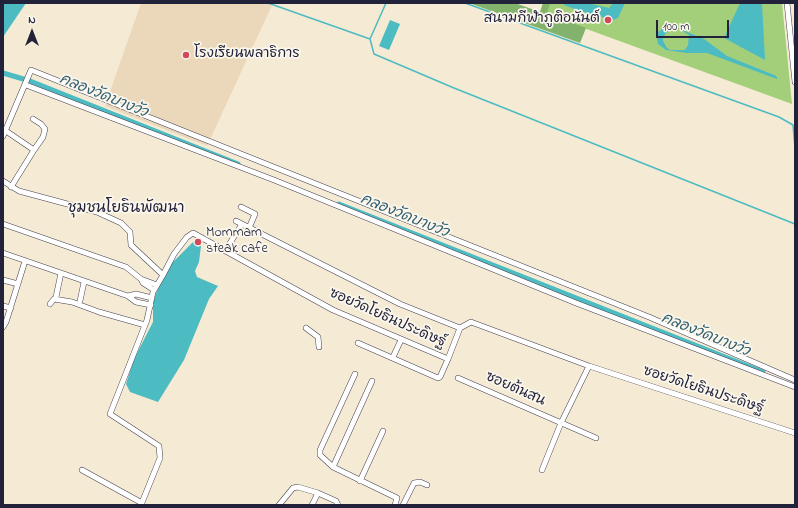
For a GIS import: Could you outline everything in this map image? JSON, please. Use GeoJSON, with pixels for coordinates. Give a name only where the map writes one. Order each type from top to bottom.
{"type":"FeatureCollection","features":[{"type":"Feature","properties":{"kind":"street"},"geometry":{"type":"LineString","coordinates":[[787,3],[795,82]]}},
{"type":"Feature","properties":{"kind":"street"},"geometry":{"type":"LineString","coordinates":[[34,150],[4,134],[32,70],[649,317],[795,380]]}},
{"type":"Feature","properties":{"kind":"street"},"geometry":{"type":"LineString","coordinates":[[27,83],[274,180],[576,303],[795,387]]}},
{"type":"Feature","properties":{"kind":"street"},"geometry":{"type":"LineString","coordinates":[[12,187],[44,133],[45,129],[41,124],[33,119]]}},
{"type":"Feature","properties":{"kind":"street"},"geometry":{"type":"LineString","coordinates":[[3,180],[12,187],[36,197],[105,215],[121,223],[130,232],[131,245],[163,274],[155,287],[144,325],[110,414],[159,446],[160,458],[141,504],[82,470]]}},
{"type":"Feature","properties":{"kind":"street"},"geometry":{"type":"LineString","coordinates":[[241,207],[255,214],[249,228]]}},
{"type":"Feature","properties":{"kind":"street"},"geometry":{"type":"LineString","coordinates":[[236,221],[400,304],[460,328]]}},
{"type":"Feature","properties":{"kind":"street"},"geometry":{"type":"LineString","coordinates":[[3,224],[126,267],[141,279],[143,283],[155,287]]}},
{"type":"Feature","properties":{"kind":"street"},"geometry":{"type":"LineString","coordinates":[[225,251],[242,224]]}},
{"type":"Feature","properties":{"kind":"street","name":"ซอยวัดโยธินประดิษฐ์"},"geometry":{"type":"LineString","coordinates":[[163,274],[174,254],[193,233],[333,310],[448,359],[460,328],[467,323],[473,322],[589,366],[795,433]]}},
{"type":"Feature","properties":{"kind":"street"},"geometry":{"type":"LineString","coordinates":[[3,253],[128,296],[136,302],[151,305]]}},
{"type":"Feature","properties":{"kind":"street"},"geometry":{"type":"LineString","coordinates":[[3,328],[11,308],[25,261]]}},
{"type":"Feature","properties":{"kind":"street"},"geometry":{"type":"LineString","coordinates":[[56,297],[61,273]]}},
{"type":"Feature","properties":{"kind":"street"},"geometry":{"type":"LineString","coordinates":[[3,280],[18,284]]}},
{"type":"Feature","properties":{"kind":"street"},"geometry":{"type":"LineString","coordinates":[[80,301],[84,282]]}},
{"type":"Feature","properties":{"kind":"street"},"geometry":{"type":"LineString","coordinates":[[128,296],[136,294],[152,298]]}},
{"type":"Feature","properties":{"kind":"street"},"geometry":{"type":"LineString","coordinates":[[50,304],[54,299],[72,302],[144,325]]}},
{"type":"Feature","properties":{"kind":"street"},"geometry":{"type":"LineString","coordinates":[[3,306],[11,308]]}},
{"type":"Feature","properties":{"kind":"street"},"geometry":{"type":"LineString","coordinates":[[306,328],[318,337],[319,347]]}},
{"type":"Feature","properties":{"kind":"street"},"geometry":{"type":"LineString","coordinates":[[393,357],[401,340]]}},
{"type":"Feature","properties":{"kind":"street"},"geometry":{"type":"LineString","coordinates":[[358,343],[439,378],[448,359]]}},
{"type":"Feature","properties":{"kind":"street"},"geometry":{"type":"LineString","coordinates":[[542,470],[561,423],[589,366]]}},
{"type":"Feature","properties":{"kind":"street"},"geometry":{"type":"LineString","coordinates":[[355,374],[320,450],[322,459],[333,467],[360,481],[398,498],[395,505]]}},
{"type":"Feature","properties":{"kind":"street","name":"ซอยต้นสน"},"geometry":{"type":"LineString","coordinates":[[458,378],[596,438]]}},
{"type":"Feature","properties":{"kind":"street"},"geometry":{"type":"LineString","coordinates":[[333,467],[372,381]]}},
{"type":"Feature","properties":{"kind":"street"},"geometry":{"type":"LineString","coordinates":[[360,481],[383,431]]}},
{"type":"Feature","properties":{"kind":"street"},"geometry":{"type":"LineString","coordinates":[[403,505],[414,483],[420,482],[427,485]]}},
{"type":"Feature","properties":{"kind":"street"},"geometry":{"type":"LineString","coordinates":[[279,505],[295,487],[301,487],[318,494],[336,502],[338,505]]}},
{"type":"Feature","properties":{"kind":"street"},"geometry":{"type":"LineString","coordinates":[[312,505],[318,494]]}},
{"type":"Feature","properties":{"kind":"shaded area","name":"โรงเรียนพลาธิการ"},"geometry":{"type":"Polygon","coordinates":[[[141,3],[273,3],[207,146],[105,106],[141,3]]]}},
{"type":"Feature","properties":{"kind":"green space"},"geometry":{"type":"Polygon","coordinates":[[[469,3],[515,3],[540,12],[543,3],[550,3],[547,14],[586,28],[580,43],[469,3]]]}},
{"type":"Feature","properties":{"kind":"green space"},"geometry":{"type":"Polygon","coordinates":[[[544,3],[782,3],[792,104],[540,12],[544,3]]]}},
{"type":"Feature","properties":{"kind":"water"},"geometry":{"type":"Polygon","coordinates":[[[3,3],[26,3],[3,37],[3,3]]]}},
{"type":"Feature","properties":{"kind":"water"},"geometry":{"type":"Polygon","coordinates":[[[564,3],[587,3],[609,8],[613,3],[625,3],[618,18],[613,20],[580,11],[564,5],[564,3]]]}},
{"type":"Feature","properties":{"kind":"water"},"geometry":{"type":"Polygon","coordinates":[[[740,3],[762,3],[765,60],[724,38],[740,3]]]}},
{"type":"Feature","properties":{"kind":"water"},"geometry":{"type":"Polygon","coordinates":[[[390,20],[400,24],[389,50],[379,46],[390,20]]]}},
{"type":"Feature","properties":{"kind":"water"},"geometry":{"type":"Polygon","coordinates":[[[673,26],[704,39],[727,56],[774,75],[777,79],[707,53],[687,53],[666,50],[658,44],[656,33],[666,27],[673,26]],[[675,28],[666,33],[663,38],[667,48],[670,50],[685,50],[688,45],[689,35],[680,29],[675,28]]]}},
{"type":"Feature","properties":{"kind":"water"},"geometry":{"type":"Polygon","coordinates":[[[195,240],[201,246],[199,262],[195,271],[197,277],[218,286],[209,299],[184,360],[158,402],[130,392],[126,384],[134,359],[153,322],[153,301],[167,268],[195,240]]]}},
{"type":"Feature","properties":{"kind":"waterway"},"geometry":{"type":"LineString","coordinates":[[268,3],[370,39],[374,54],[454,88],[795,224]]}},
{"type":"Feature","properties":{"kind":"waterway"},"geometry":{"type":"LineString","coordinates":[[370,39],[386,3]]}},
{"type":"Feature","properties":{"kind":"waterway"},"geometry":{"type":"LineString","coordinates":[[465,3],[779,117],[793,125],[795,148]]}},
{"type":"Feature","properties":{"kind":"waterway","name":"คลองวัดบางวัว"},"geometry":{"type":"LineString","coordinates":[[3,73],[30,81],[238,164]]}},
{"type":"Feature","properties":{"kind":"waterway","name":"คลองวัดบางวัว"},"geometry":{"type":"LineString","coordinates":[[339,204],[763,372]]}},
{"type":"Feature","properties":{"kind":"place","name":"สนามกีฬาภูติอนันต์"},"geometry":{"type":"Point","coordinates":[608,20]}},
{"type":"Feature","properties":{"kind":"place","name":"โรงเรียนพลาธิการ"},"geometry":{"type":"Point","coordinates":[186,55]}},
{"type":"Feature","properties":{"kind":"place","name":"Mommam steak cafe"},"geometry":{"type":"Point","coordinates":[198,242]}},
{"type":"Feature","properties":{"kind":"district","name":"ชุมชนโยธินพัฒนา"},"geometry":{"type":"Point","coordinates":[126,210]}}]}
